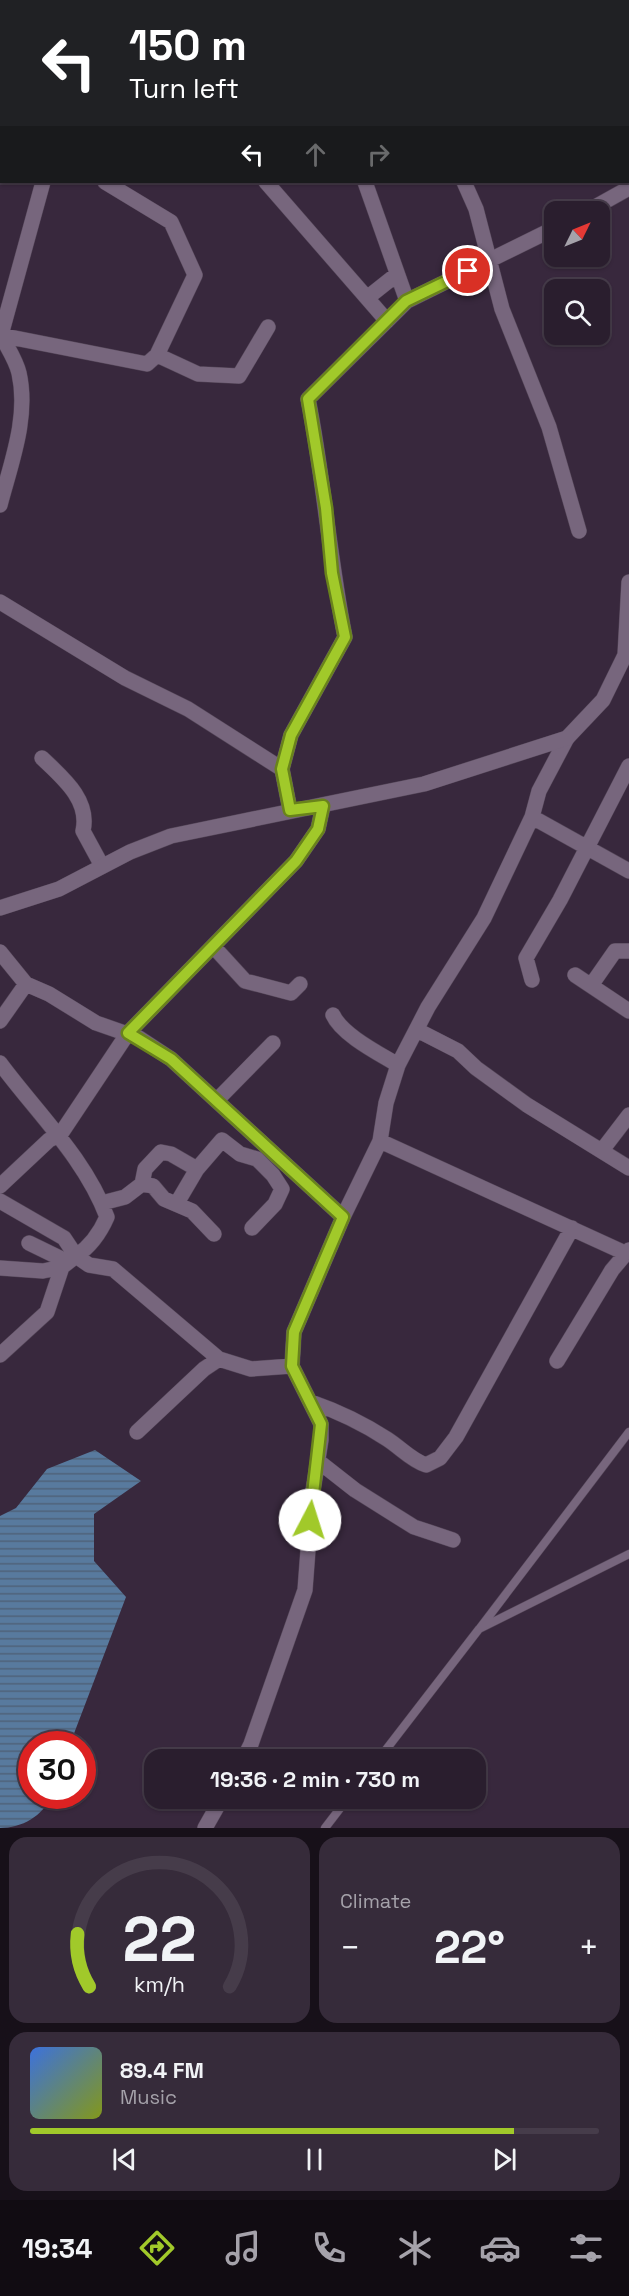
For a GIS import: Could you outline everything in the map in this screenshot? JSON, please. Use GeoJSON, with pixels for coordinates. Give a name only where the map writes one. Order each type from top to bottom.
{"type":"FeatureCollection","features":[{"type":"Feature","properties":{"kind":"street"},"geometry":{"type":"LineString","coordinates":[[0,505],[17,441],[22,405],[19,371],[0,335],[42,183]]}},
{"type":"Feature","properties":{"kind":"street"},"geometry":{"type":"LineString","coordinates":[[0,335],[147,364],[157,355],[195,275],[171,222],[107,183]]}},
{"type":"Feature","properties":{"kind":"street"},"geometry":{"type":"LineString","coordinates":[[267,183],[387,321]]}},
{"type":"Feature","properties":{"kind":"street"},"geometry":{"type":"LineString","coordinates":[[365,183],[406,301]]}},
{"type":"Feature","properties":{"kind":"street"},"geometry":{"type":"LineString","coordinates":[[464,183],[476,209],[502,309],[549,427],[579,531]]}},
{"type":"Feature","properties":{"kind":"street"},"geometry":{"type":"LineString","coordinates":[[606,201],[629,188]]}},
{"type":"Feature","properties":{"kind":"street"},"geometry":{"type":"LineString","coordinates":[[290,810],[282,769],[291,735],[345,637],[332,573],[326,508],[308,399],[406,301],[544,234]]}},
{"type":"Feature","properties":{"kind":"street"},"geometry":{"type":"LineString","coordinates":[[368,298],[396,275]]}},
{"type":"Feature","properties":{"kind":"street"},"geometry":{"type":"LineString","coordinates":[[157,355],[198,374],[239,376],[268,327]]}},
{"type":"Feature","properties":{"kind":"street"},"geometry":{"type":"LineString","coordinates":[[248,1749],[305,1590],[312,1497],[321,1424],[292,1366],[294,1332],[343,1217],[380,1141],[386,1102],[398,1065],[484,918],[532,817],[539,791],[567,738],[603,700],[625,655],[629,582]]}},
{"type":"Feature","properties":{"kind":"street"},"geometry":{"type":"LineString","coordinates":[[0,602],[126,678],[188,709],[282,769]]}},
{"type":"Feature","properties":{"kind":"street"},"geometry":{"type":"LineString","coordinates":[[0,908],[59,889],[102,866],[171,836],[424,784],[567,738]]}},
{"type":"Feature","properties":{"kind":"street"},"geometry":{"type":"LineString","coordinates":[[42,758],[73,790],[84,807],[86,820],[83,831],[102,866]]}},
{"type":"Feature","properties":{"kind":"street"},"geometry":{"type":"LineString","coordinates":[[532,981],[526,958],[560,900],[585,847],[629,766]]}},
{"type":"Feature","properties":{"kind":"street"},"geometry":{"type":"LineString","coordinates":[[0,1186],[49,1140],[60,1135],[128,1033],[296,861],[318,829],[323,806]]}},
{"type":"Feature","properties":{"kind":"street"},"geometry":{"type":"LineString","coordinates":[[532,817],[629,871]]}},
{"type":"Feature","properties":{"kind":"street"},"geometry":{"type":"LineString","coordinates":[[213,946],[245,981],[291,993],[300,984]]}},
{"type":"Feature","properties":{"kind":"street"},"geometry":{"type":"LineString","coordinates":[[592,984],[615,951],[629,951]]}},
{"type":"Feature","properties":{"kind":"street"},"geometry":{"type":"LineString","coordinates":[[0,952],[26,984],[49,994],[96,1023],[128,1033],[171,1059],[343,1217]]}},
{"type":"Feature","properties":{"kind":"street"},"geometry":{"type":"LineString","coordinates":[[575,975],[592,984],[629,1011]]}},
{"type":"Feature","properties":{"kind":"street"},"geometry":{"type":"LineString","coordinates":[[0,1021],[26,984]]}},
{"type":"Feature","properties":{"kind":"street"},"geometry":{"type":"LineString","coordinates":[[333,1015],[341,1026],[365,1045],[398,1065]]}},
{"type":"Feature","properties":{"kind":"street"},"geometry":{"type":"LineString","coordinates":[[417,1030],[458,1050],[476,1068],[527,1105],[603,1149],[629,1168]]}},
{"type":"Feature","properties":{"kind":"street"},"geometry":{"type":"LineString","coordinates":[[217,1100],[273,1044]]}},
{"type":"Feature","properties":{"kind":"street"},"geometry":{"type":"LineString","coordinates":[[0,1063],[60,1135],[102,1203],[107,1217],[100,1232],[68,1262],[43,1271],[0,1268]]}},
{"type":"Feature","properties":{"kind":"street"},"geometry":{"type":"LineString","coordinates":[[603,1149],[629,1115]]}},
{"type":"Feature","properties":{"kind":"street"},"geometry":{"type":"LineString","coordinates":[[177,1203],[197,1169],[222,1140],[240,1154],[257,1159],[273,1175],[282,1189],[275,1204],[252,1228]]}},
{"type":"Feature","properties":{"kind":"street"},"geometry":{"type":"LineString","coordinates":[[380,1141],[627,1251],[557,1361]]}},
{"type":"Feature","properties":{"kind":"street"},"geometry":{"type":"LineString","coordinates":[[102,1203],[125,1197],[142,1184],[145,1169],[161,1152],[171,1154],[197,1169]]}},
{"type":"Feature","properties":{"kind":"street"},"geometry":{"type":"LineString","coordinates":[[142,1184],[153,1186],[164,1199],[192,1211],[214,1234]]}},
{"type":"Feature","properties":{"kind":"street"},"geometry":{"type":"LineString","coordinates":[[0,1201],[64,1238],[68,1262],[47,1312],[0,1355]]}},
{"type":"Feature","properties":{"kind":"street"},"geometry":{"type":"LineString","coordinates":[[311,1402],[358,1422],[387,1439],[415,1461],[426,1465],[440,1458],[456,1437],[572,1228]]}},
{"type":"Feature","properties":{"kind":"street"},"geometry":{"type":"LineString","coordinates":[[29,1243],[68,1262],[113,1269],[219,1359],[251,1369],[292,1366]]}},
{"type":"Feature","properties":{"kind":"street"},"geometry":{"type":"LineString","coordinates":[[137,1432],[219,1359]]}},
{"type":"Feature","properties":{"kind":"street"},"geometry":{"type":"LineString","coordinates":[[318,1461],[355,1490],[414,1527],[453,1540]]}},
{"type":"Feature","properties":{"kind":"street"},"geometry":{"type":"LineString","coordinates":[[206,1828],[216,1809]]}},
{"type":"Feature","properties":{"kind":"lane"},"geometry":{"type":"LineString","coordinates":[[386,1749],[629,1432]]}},
{"type":"Feature","properties":{"kind":"lane"},"geometry":{"type":"LineString","coordinates":[[479,1629],[629,1554]]}},
{"type":"Feature","properties":{"kind":"lane"},"geometry":{"type":"LineString","coordinates":[[325,1828],[340,1809]]}},
{"type":"Feature","properties":{"kind":"water"},"geometry":{"type":"Polygon","coordinates":[[[95,1450],[141,1481],[94,1514],[94,1561],[126,1597],[75,1731],[18,1731],[18,1809],[43,1809],[24,1823],[0,1828],[0,1516],[16,1508],[47,1469],[95,1450]]]}},
{"type":"Feature","properties":{"kind":"route"},"geometry":{"type":"LineString","coordinates":[[310,1520],[321,1440],[321,1424],[292,1366],[294,1332],[343,1217],[171,1059],[128,1033],[296,861],[318,829],[323,806],[290,810],[282,769],[291,735],[345,637],[332,573],[326,508],[308,399],[406,301],[468,271]]}}]}
